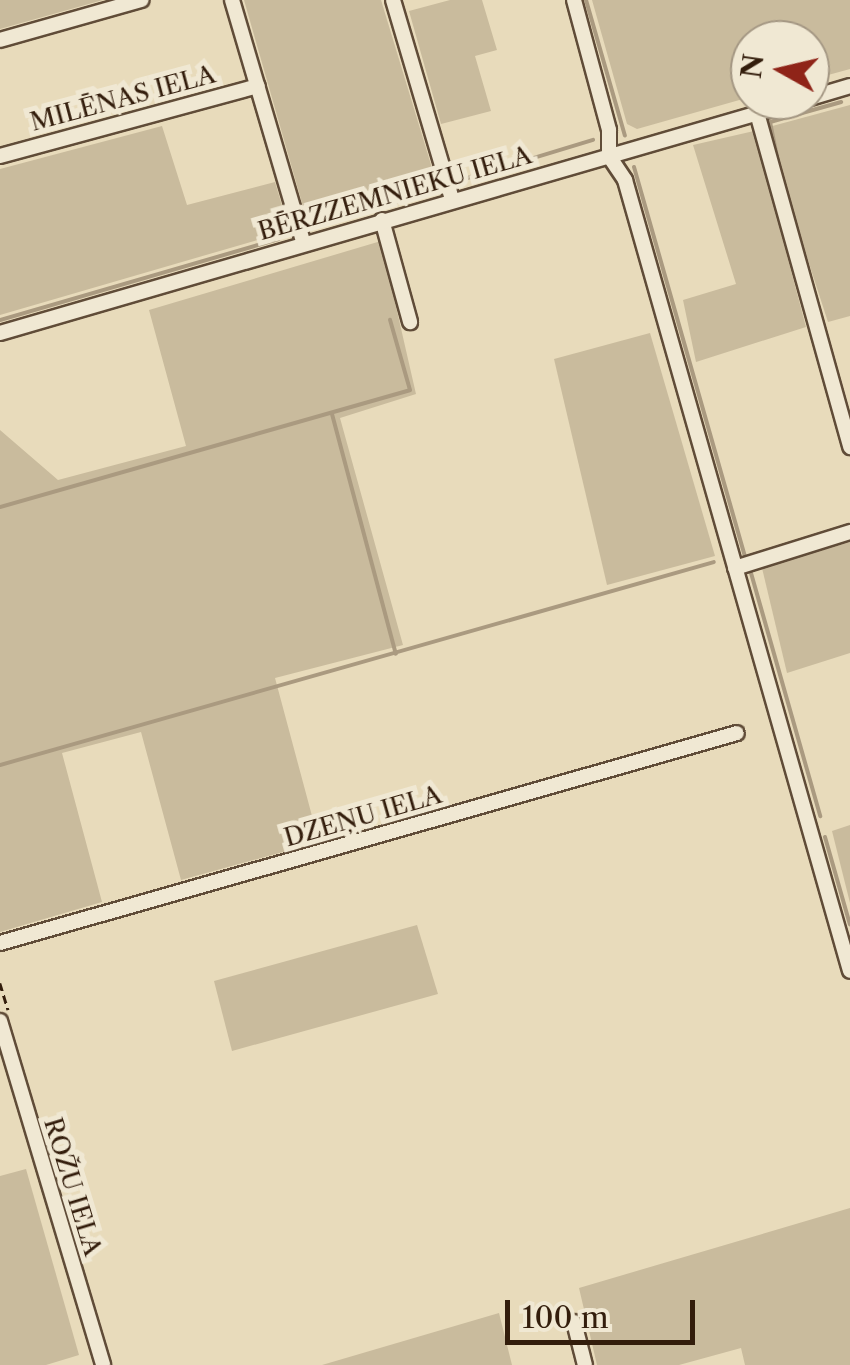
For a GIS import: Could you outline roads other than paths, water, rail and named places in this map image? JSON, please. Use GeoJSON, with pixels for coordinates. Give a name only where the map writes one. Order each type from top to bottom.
{"type":"FeatureCollection","features":[{"type":"Feature","properties":{"kind":"street"},"geometry":{"type":"LineString","coordinates":[[0,40],[141,0]]}},
{"type":"Feature","properties":{"kind":"street"},"geometry":{"type":"LineString","coordinates":[[232,0],[304,244]]}},
{"type":"Feature","properties":{"kind":"street"},"geometry":{"type":"LineString","coordinates":[[393,0],[452,200]]}},
{"type":"Feature","properties":{"kind":"street"},"geometry":{"type":"LineString","coordinates":[[574,0],[608,130],[609,156],[626,180],[850,970]]}},
{"type":"Feature","properties":{"kind":"street","name":"MILĒNAS IELA"},"geometry":{"type":"LineString","coordinates":[[0,156],[258,86]]}},
{"type":"Feature","properties":{"kind":"street","name":"BĒRZZEMNIEKU IELA"},"geometry":{"type":"LineString","coordinates":[[0,334],[735,120]]}},
{"type":"Feature","properties":{"kind":"street"},"geometry":{"type":"LineString","coordinates":[[758,120],[850,446]]}},
{"type":"Feature","properties":{"kind":"street"},"geometry":{"type":"LineString","coordinates":[[382,220],[410,322]]}},
{"type":"Feature","properties":{"kind":"street"},"geometry":{"type":"LineString","coordinates":[[735,568],[850,532]]}},
{"type":"Feature","properties":{"kind":"street","name":"DZEŅU IELA"},"geometry":{"type":"LineString","coordinates":[[0,942],[738,733]]}},
{"type":"Feature","properties":{"kind":"street","name":"ROŽU IELA"},"geometry":{"type":"LineString","coordinates":[[0,1022],[103,1365]]}},
{"type":"Feature","properties":{"kind":"street"},"geometry":{"type":"LineString","coordinates":[[574,1322],[585,1365]]}},
{"type":"Feature","properties":{"kind":"waterway"},"geometry":{"type":"LineString","coordinates":[[586,0],[625,136]]}},
{"type":"Feature","properties":{"kind":"waterway"},"geometry":{"type":"LineString","coordinates":[[779,167],[770,122],[841,102]]}},
{"type":"Feature","properties":{"kind":"waterway"},"geometry":{"type":"LineString","coordinates":[[461,180],[593,140]]}},
{"type":"Feature","properties":{"kind":"waterway"},"geometry":{"type":"LineString","coordinates":[[634,167],[745,556]]}},
{"type":"Feature","properties":{"kind":"waterway"},"geometry":{"type":"LineString","coordinates":[[317,225],[433,191]]}},
{"type":"Feature","properties":{"kind":"waterway"},"geometry":{"type":"LineString","coordinates":[[0,320],[278,239]]}},
{"type":"Feature","properties":{"kind":"waterway"},"geometry":{"type":"LineString","coordinates":[[0,507],[410,390],[390,320]]}},
{"type":"Feature","properties":{"kind":"waterway"},"geometry":{"type":"LineString","coordinates":[[332,414],[396,654]]}},
{"type":"Feature","properties":{"kind":"waterway"},"geometry":{"type":"LineString","coordinates":[[0,765],[714,562]]}},
{"type":"Feature","properties":{"kind":"waterway"},"geometry":{"type":"LineString","coordinates":[[751,573],[820,816]]}},
{"type":"Feature","properties":{"kind":"waterway"},"geometry":{"type":"LineString","coordinates":[[825,837],[850,925]]}}]}
